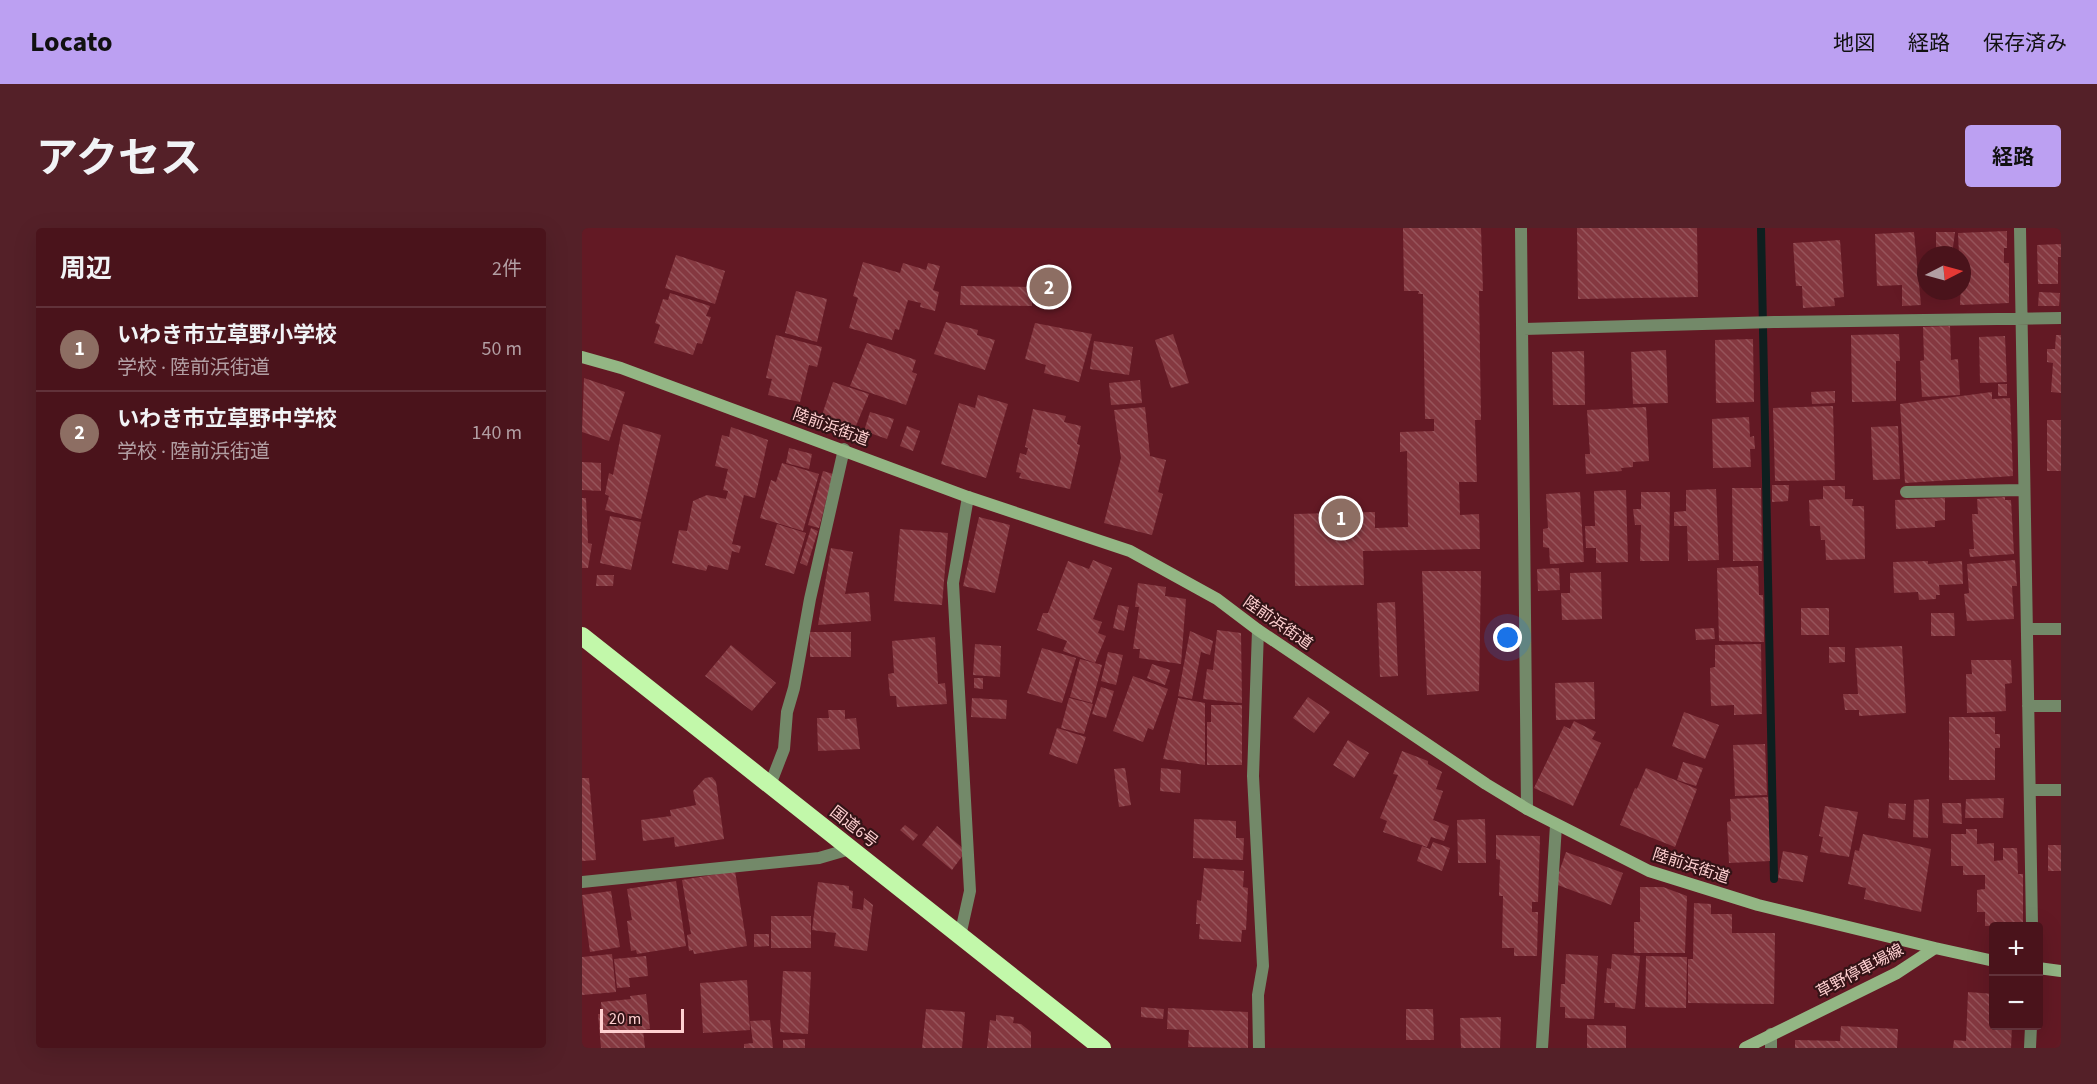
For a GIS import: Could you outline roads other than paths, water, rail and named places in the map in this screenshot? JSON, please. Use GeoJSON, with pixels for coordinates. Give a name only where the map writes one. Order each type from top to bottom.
{"type":"FeatureCollection","features":[{"type":"Feature","properties":{"kind":"highway","name":"国道6号"},"geometry":{"type":"LineString","coordinates":[[582,636],[1102,1048]]}},
{"type":"Feature","properties":{"kind":"street"},"geometry":{"type":"LineString","coordinates":[[1521,228],[1527,809]]}},
{"type":"Feature","properties":{"kind":"street"},"geometry":{"type":"LineString","coordinates":[[2020,228],[2032,922]]}},
{"type":"Feature","properties":{"kind":"street"},"geometry":{"type":"LineString","coordinates":[[1522,329],[1759,322],[2061,318]]}},
{"type":"Feature","properties":{"kind":"street","name":"陸前浜街道"},"geometry":{"type":"LineString","coordinates":[[582,357],[621,368],[968,497],[1130,550],[1217,599],[1258,630],[1527,809],[1649,871],[1758,905],[1935,948]]}},
{"type":"Feature","properties":{"kind":"street"},"geometry":{"type":"LineString","coordinates":[[770,785],[784,749],[787,712],[844,449]]}},
{"type":"Feature","properties":{"kind":"street"},"geometry":{"type":"LineString","coordinates":[[1906,492],[2024,490]]}},
{"type":"Feature","properties":{"kind":"street"},"geometry":{"type":"LineString","coordinates":[[960,936],[970,900],[970,891],[953,584],[968,497]]}},
{"type":"Feature","properties":{"kind":"street"},"geometry":{"type":"LineString","coordinates":[[2027,629],[2061,628]]}},
{"type":"Feature","properties":{"kind":"street"},"geometry":{"type":"LineString","coordinates":[[1258,630],[1253,776],[1263,966],[1258,995],[1259,1048]]}},
{"type":"Feature","properties":{"kind":"street"},"geometry":{"type":"LineString","coordinates":[[2028,706],[2061,705]]}},
{"type":"Feature","properties":{"kind":"street"},"geometry":{"type":"LineString","coordinates":[[2030,790],[2061,790]]}},
{"type":"Feature","properties":{"kind":"street"},"geometry":{"type":"LineString","coordinates":[[1542,1048],[1556,825]]}},
{"type":"Feature","properties":{"kind":"street"},"geometry":{"type":"LineString","coordinates":[[582,882],[819,858],[850,849]]}},
{"type":"Feature","properties":{"kind":"street"},"geometry":{"type":"LineString","coordinates":[[1935,948],[1989,960]]}},
{"type":"Feature","properties":{"kind":"street","name":"草野停車場線"},"geometry":{"type":"LineString","coordinates":[[1745,1048],[1897,973],[1935,948]]}},
{"type":"Feature","properties":{"kind":"street"},"geometry":{"type":"LineString","coordinates":[[2043,969],[2061,971]]}},
{"type":"Feature","properties":{"kind":"street"},"geometry":{"type":"LineString","coordinates":[[2030,1048],[2031,1030]]}},
{"type":"Feature","properties":{"kind":"street"},"geometry":{"type":"LineString","coordinates":[[1771,1034],[1771,1048]]}},
{"type":"Feature","properties":{"kind":"waterway"},"geometry":{"type":"LineString","coordinates":[[1761,228],[1774,879]]}},
{"type":"Feature","properties":{"kind":"place","name":"いわき市立草野中学校"},"geometry":{"type":"Point","coordinates":[1049,287]}},
{"type":"Feature","properties":{"kind":"place","name":"いわき市立草野小学校"},"geometry":{"type":"Point","coordinates":[1341,518]}}]}
